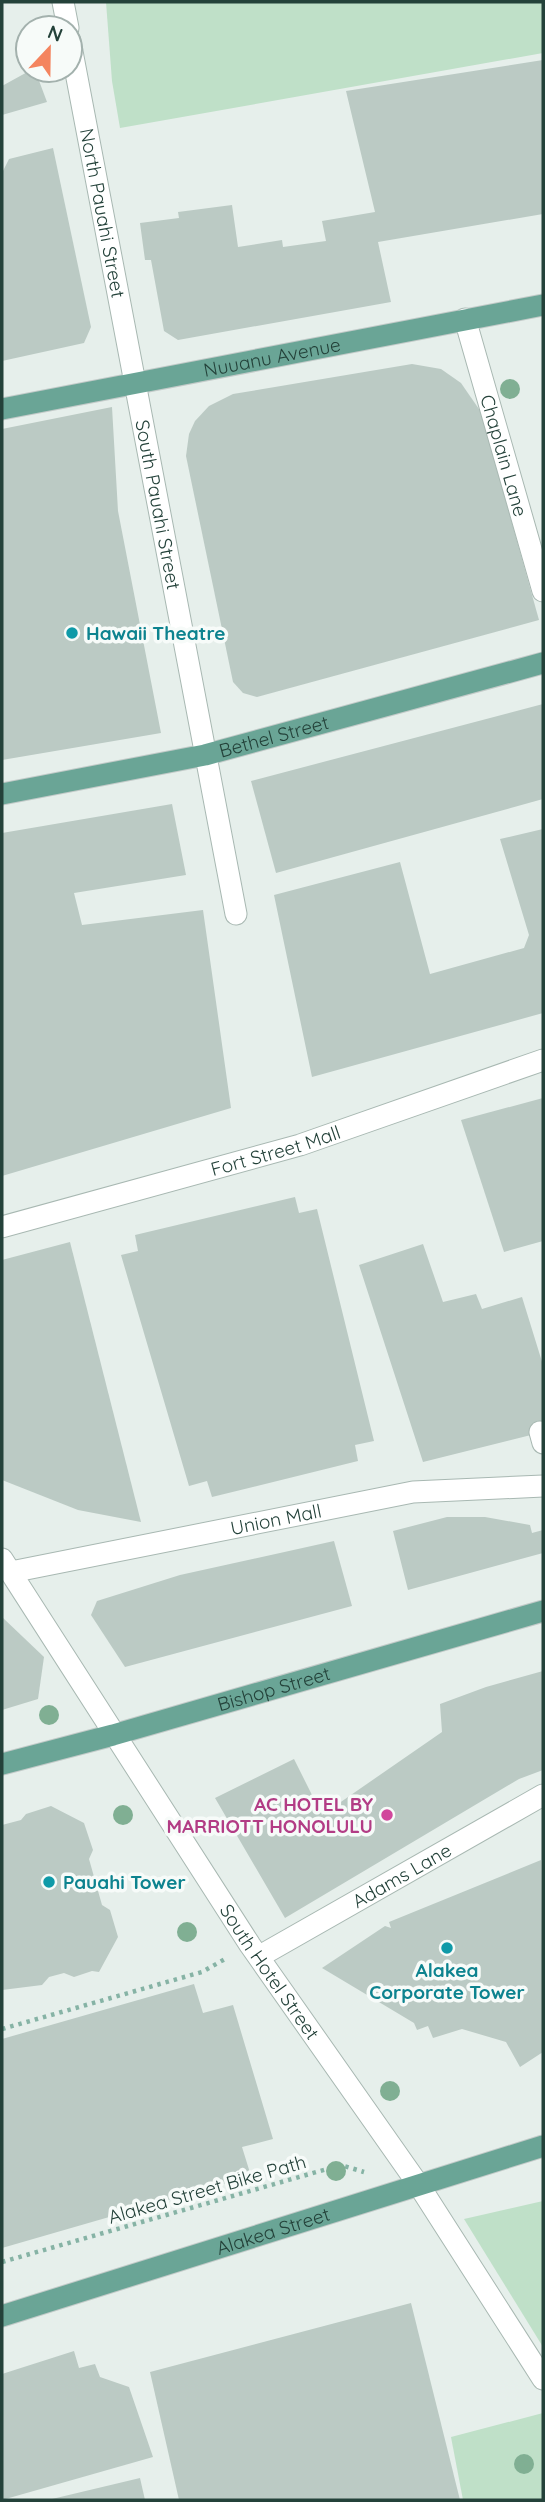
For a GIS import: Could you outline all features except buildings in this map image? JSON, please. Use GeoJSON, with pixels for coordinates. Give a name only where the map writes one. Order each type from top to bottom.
{"type":"FeatureCollection","features":[{"type":"Feature","properties":{"kind":"main road","name":"Nuuanu Avenue"},"geometry":{"type":"LineString","coordinates":[[2,409],[543,305]]}},
{"type":"Feature","properties":{"kind":"main road","name":"Bethel Street"},"geometry":{"type":"LineString","coordinates":[[2,794],[205,755],[543,663]]}},
{"type":"Feature","properties":{"kind":"main road","name":"Bishop Street"},"geometry":{"type":"LineString","coordinates":[[2,1764],[113,1735],[543,1611]]}},
{"type":"Feature","properties":{"kind":"main road","name":"Alakea Street"},"geometry":{"type":"LineString","coordinates":[[2,2316],[420,2187],[543,2146]]}},
{"type":"Feature","properties":{"kind":"street","name":"North Pauahi Street"},"geometry":{"type":"LineString","coordinates":[[78,84],[136,384]]}},
{"type":"Feature","properties":{"kind":"street","name":"Chaplain Lane"},"geometry":{"type":"LineString","coordinates":[[465,319],[543,590]]}},
{"type":"Feature","properties":{"kind":"street","name":"South Pauahi Street"},"geometry":{"type":"LineString","coordinates":[[136,384],[236,914]]}},
{"type":"Feature","properties":{"kind":"street","name":"Fort Street Mall"},"geometry":{"type":"LineString","coordinates":[[2,1227],[300,1144],[543,1060]]}},
{"type":"Feature","properties":{"kind":"street","name":"Union Mall"},"geometry":{"type":"LineString","coordinates":[[6,1566],[413,1492],[543,1486]]}},
{"type":"Feature","properties":{"kind":"street","name":"South Hotel Street"},"geometry":{"type":"LineString","coordinates":[[6,1566],[113,1735],[255,1950],[420,2187],[543,2379]]}},
{"type":"Feature","properties":{"kind":"street","name":"Adams Lane"},"geometry":{"type":"LineString","coordinates":[[255,1950],[543,1795]]}},
{"type":"Feature","properties":{"kind":"path"},"geometry":{"type":"LineString","coordinates":[[2,2029],[202,1972],[255,1950]]}},
{"type":"Feature","properties":{"kind":"path","name":"Alakea Street Bike Path"},"geometry":{"type":"LineString","coordinates":[[2,2262],[341,2165],[367,2172]]}},
{"type":"Feature","properties":{"kind":"green space"},"geometry":{"type":"Polygon","coordinates":[[[106,2],[543,2],[543,53],[120,128],[112,81],[106,2]]]}},
{"type":"Feature","properties":{"kind":"green space"},"geometry":{"type":"Polygon","coordinates":[[[543,2201],[543,2347],[464,2219],[543,2201]]]}},
{"type":"Feature","properties":{"kind":"green space"},"geometry":{"type":"Polygon","coordinates":[[[543,2413],[543,2500],[463,2500],[451,2437],[543,2413]]]}},
{"type":"Feature","properties":{"kind":"place","name":"Hawaii Theatre"},"geometry":{"type":"Point","coordinates":[72,633]}},
{"type":"Feature","properties":{"kind":"place","name":"AC HOTEL BY MARRIOTT HONOLULU"},"geometry":{"type":"Point","coordinates":[387,1815]}},
{"type":"Feature","properties":{"kind":"place","name":"Pauahi Tower"},"geometry":{"type":"Point","coordinates":[49,1882]}},
{"type":"Feature","properties":{"kind":"place","name":"Alakea Corporate Tower"},"geometry":{"type":"Point","coordinates":[447,1948]}}]}
